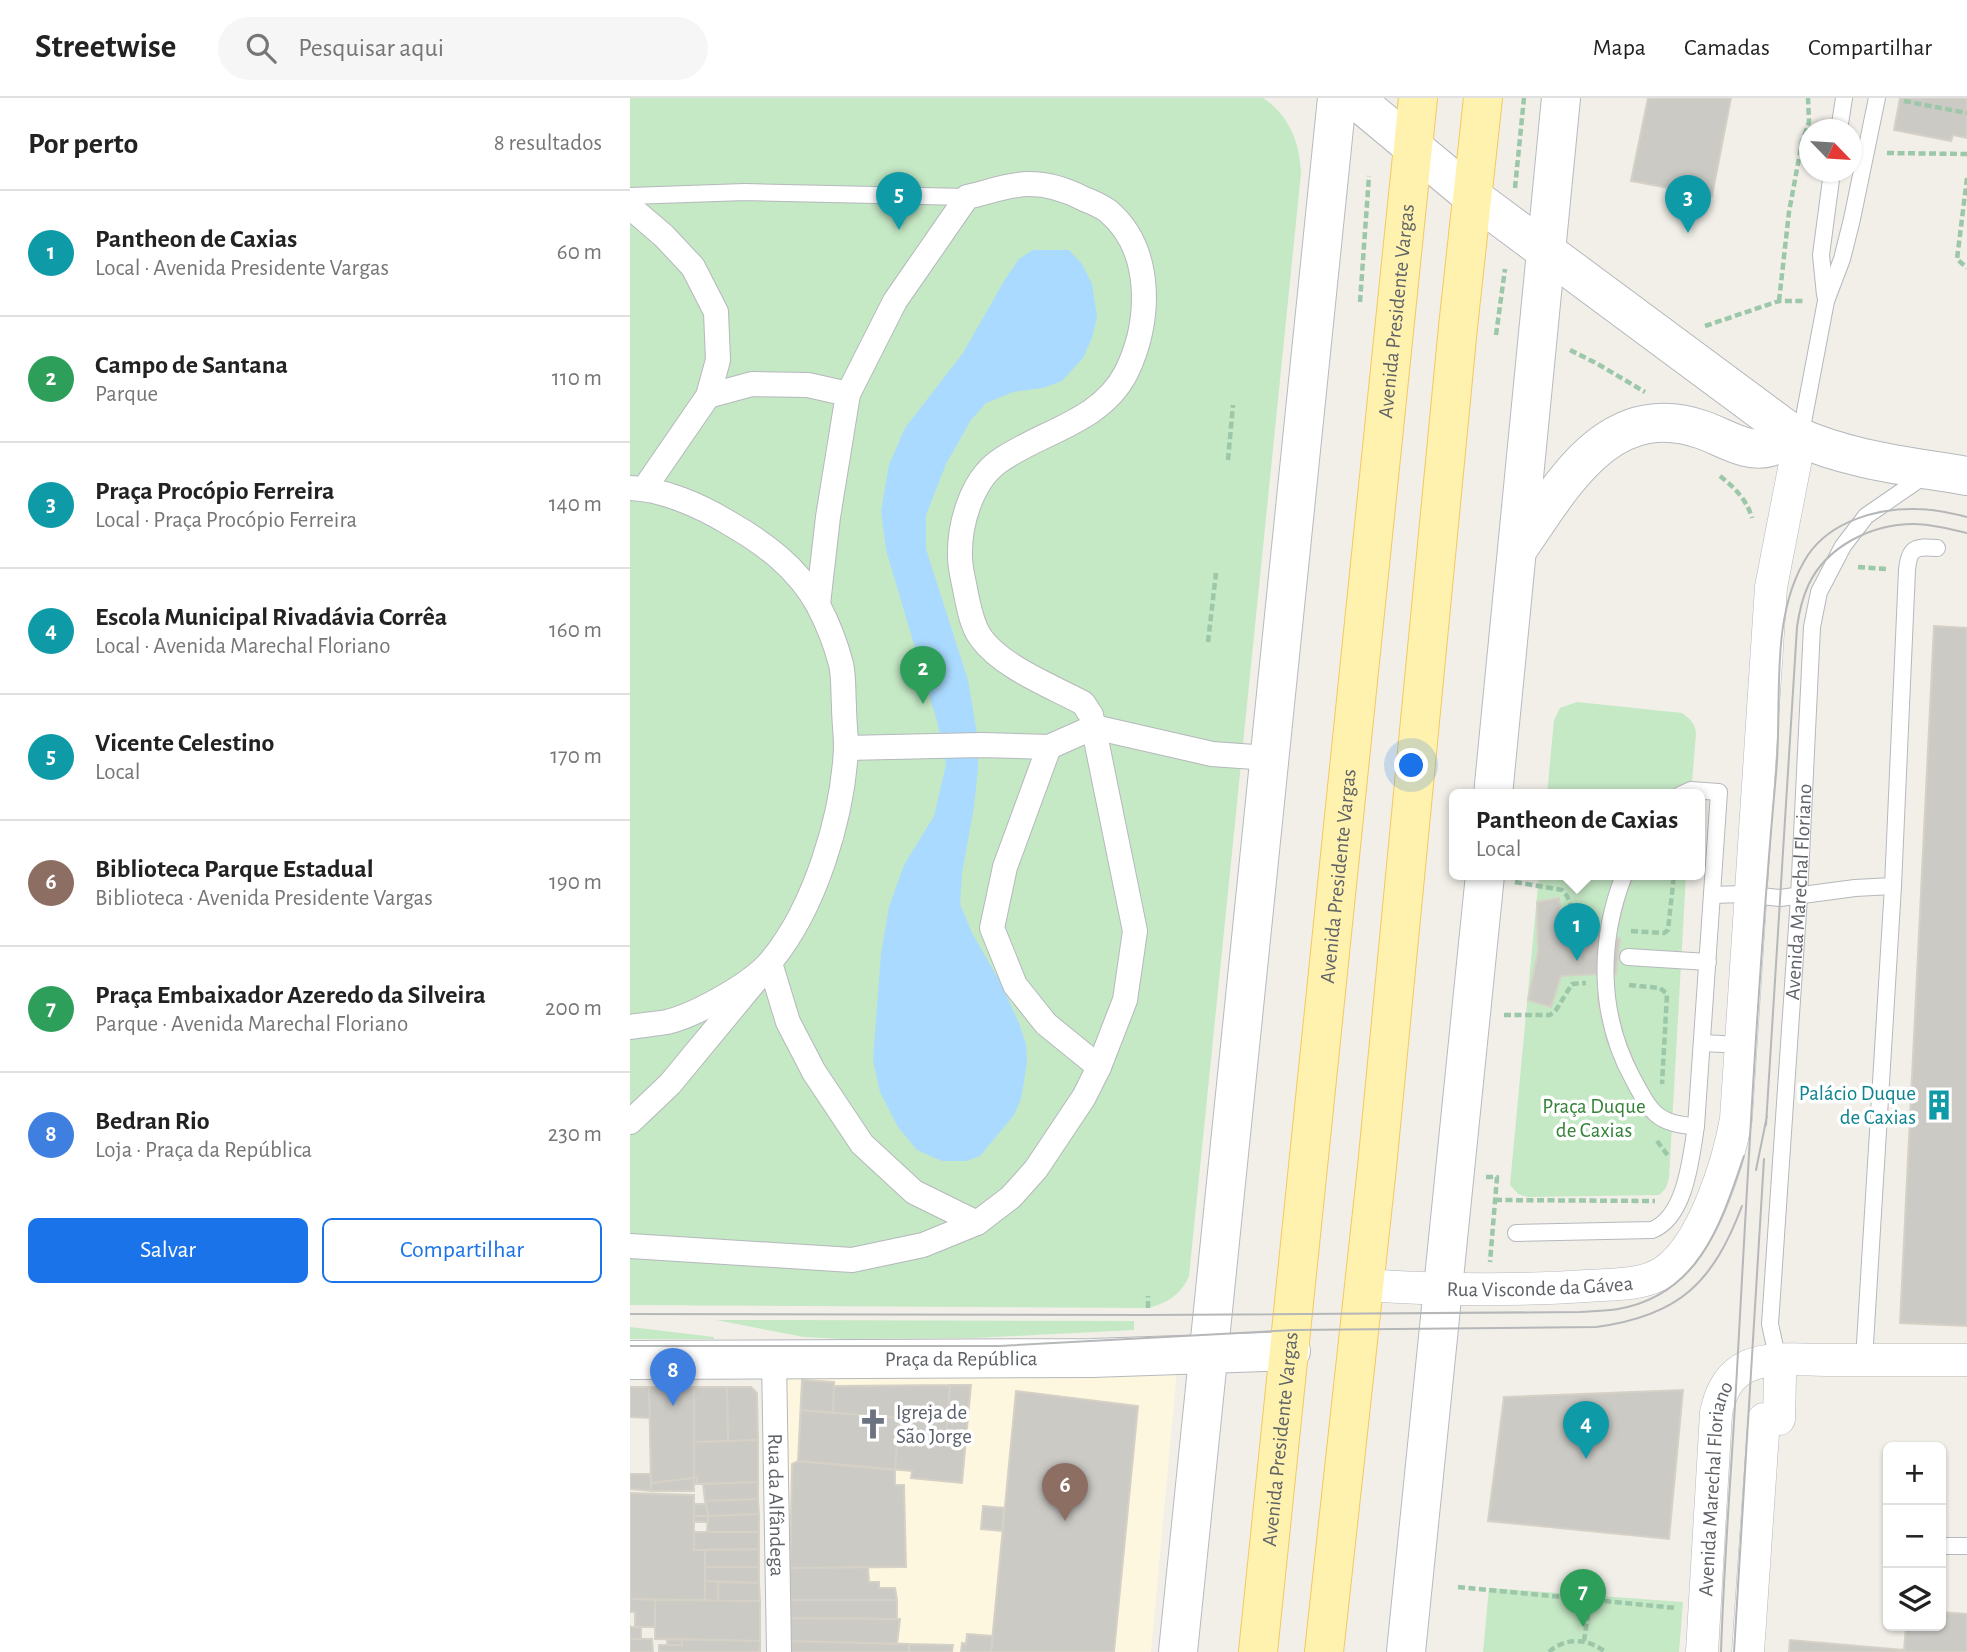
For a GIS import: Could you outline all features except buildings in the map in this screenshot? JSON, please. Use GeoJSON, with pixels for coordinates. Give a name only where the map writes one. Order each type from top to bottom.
{"type":"FeatureCollection","features":[{"type":"Feature","properties":{"kind":"main road"},"geometry":{"type":"LineString","coordinates":[[1178,1652],[1337,98]]}},
{"type":"Feature","properties":{"kind":"main road"},"geometry":{"type":"LineString","coordinates":[[1354,98],[1545,253],[1797,436],[1877,462],[1950,473]]}},
{"type":"Feature","properties":{"kind":"main road","name":"Avenida Presidente Vargas"},"geometry":{"type":"LineString","coordinates":[[1258,1652],[1418,98]]}},
{"type":"Feature","properties":{"kind":"main road"},"geometry":{"type":"LineString","coordinates":[[1324,1652],[1379,1153],[1458,327],[1483,98]]}},
{"type":"Feature","properties":{"kind":"main road"},"geometry":{"type":"LineString","coordinates":[[1494,789],[1561,98]]}},
{"type":"Feature","properties":{"kind":"main road"},"geometry":{"type":"LineString","coordinates":[[1517,551],[1564,481],[1599,445],[1620,432],[1651,424],[1674,423],[1703,430],[1732,443],[1752,448],[1768,448],[1797,436]]}},
{"type":"Feature","properties":{"kind":"main road"},"geometry":{"type":"LineString","coordinates":[[1406,1652],[1484,880]]}},
{"type":"Feature","properties":{"kind":"main road","name":"Praça da República"},"geometry":{"type":"LineString","coordinates":[[630,1360],[1092,1358],[1291,1351]]}},
{"type":"Feature","properties":{"kind":"main road"},"geometry":{"type":"LineString","coordinates":[[1249,1652],[1263,1608]]}},
{"type":"Feature","properties":{"kind":"street"},"geometry":{"type":"LineString","coordinates":[[630,1246],[852,1260],[923,1245],[977,1223],[1011,1196],[1036,1169],[1084,1097],[1098,1067],[1125,1000],[1135,931],[1091,715],[1083,704],[1000,658],[980,637],[969,612],[960,559],[962,527],[979,481],[998,463],[1096,410],[1114,391],[1126,372],[1139,336],[1143,284],[1138,258],[1129,236],[1107,211],[1066,189],[1027,184],[967,197],[895,301],[848,394],[817,604]]}},
{"type":"Feature","properties":{"kind":"street"},"geometry":{"type":"LineString","coordinates":[[630,206],[664,236],[693,268],[716,312],[718,360],[708,396],[637,489],[716,515],[758,540],[792,569],[817,604],[842,665],[846,748],[840,797],[829,843],[796,924],[770,962],[670,1084],[630,1122]]}},
{"type":"Feature","properties":{"kind":"street"},"geometry":{"type":"LineString","coordinates":[[708,396],[752,384],[808,385],[848,394]]}},
{"type":"Feature","properties":{"kind":"street"},"geometry":{"type":"LineString","coordinates":[[1742,1045],[1770,600],[1797,436]]}},
{"type":"Feature","properties":{"kind":"street"},"geometry":{"type":"LineString","coordinates":[[846,748],[981,745],[1049,747],[1094,727],[1212,754],[1269,758]]}},
{"type":"Feature","properties":{"kind":"street"},"geometry":{"type":"LineString","coordinates":[[1049,747],[1005,867],[992,928],[1015,985],[1046,1024],[1098,1067]]}},
{"type":"Feature","properties":{"kind":"street"},"geometry":{"type":"LineString","coordinates":[[630,1027],[668,1021],[704,1008],[742,985],[770,962]]}},
{"type":"Feature","properties":{"kind":"street"},"geometry":{"type":"LineString","coordinates":[[770,962],[788,1022],[814,1072],[862,1143],[914,1192],[977,1223]]}},
{"type":"Feature","properties":{"kind":"street","name":"Rua Visconde da Gávea"},"geometry":{"type":"LineString","coordinates":[[1363,1285],[1444,1290],[1541,1289],[1640,1281],[1666,1271],[1696,1235],[1732,1140],[1742,1045]]}},
{"type":"Feature","properties":{"kind":"street","name":"Rua da Alfândega"},"geometry":{"type":"LineString","coordinates":[[774,1360],[779,1652]]}},
{"type":"Feature","properties":{"kind":"street"},"geometry":{"type":"LineString","coordinates":[[1778,1361],[1967,1360]]}},
{"type":"Feature","properties":{"kind":"street","name":"Avenida Marechal Floriano"},"geometry":{"type":"LineString","coordinates":[[1702,1652],[1712,1456],[1720,1398],[1724,1386],[1743,1369],[1758,1363],[1778,1361],[1779,1419],[1764,1419],[1748,1652]]}},
{"type":"Feature","properties":{"kind":"lane"},"geometry":{"type":"LineString","coordinates":[[1841,119],[1844,98]]}},
{"type":"Feature","properties":{"kind":"lane"},"geometry":{"type":"LineString","coordinates":[[1797,436],[1826,301],[1842,259],[1877,98]]}},
{"type":"Feature","properties":{"kind":"lane"},"geometry":{"type":"LineString","coordinates":[[1826,301],[1821,255],[1831,182]]}},
{"type":"Feature","properties":{"kind":"lane"},"geometry":{"type":"LineString","coordinates":[[630,196],[745,192],[967,197]]}},
{"type":"Feature","properties":{"kind":"lane","name":"Avenida Marechal Floriano"},"geometry":{"type":"LineString","coordinates":[[1778,1361],[1770,1324],[1798,897],[1812,627],[1819,592],[1843,546],[1866,516],[1950,473]]}},
{"type":"Feature","properties":{"kind":"lane"},"geometry":{"type":"LineString","coordinates":[[1864,1360],[1893,886],[1909,556],[1913,550],[1923,547],[1937,548]]}},
{"type":"Feature","properties":{"kind":"lane"},"geometry":{"type":"LineString","coordinates":[[1516,1233],[1643,1231],[1662,1226],[1677,1205],[1688,1177],[1696,1126],[1708,962],[1719,792],[1705,791]]}},
{"type":"Feature","properties":{"kind":"lane"},"geometry":{"type":"LineString","coordinates":[[1622,880],[1607,936],[1605,967],[1607,999],[1619,1049],[1656,1116],[1668,1123],[1696,1126]]}},
{"type":"Feature","properties":{"kind":"lane"},"geometry":{"type":"LineString","coordinates":[[1712,895],[1780,898],[1893,886]]}},
{"type":"Feature","properties":{"kind":"lane"},"geometry":{"type":"LineString","coordinates":[[1628,957],[1708,962]]}},
{"type":"Feature","properties":{"kind":"lane"},"geometry":{"type":"LineString","coordinates":[[1702,1043],[1742,1045]]}},
{"type":"Feature","properties":{"kind":"lane"},"geometry":{"type":"LineString","coordinates":[[1946,1546],[1967,1546]]}},
{"type":"Feature","properties":{"kind":"path"},"geometry":{"type":"LineString","coordinates":[[1514,190],[1524,98]]}},
{"type":"Feature","properties":{"kind":"path"},"geometry":{"type":"LineString","coordinates":[[1779,300],[1789,212],[1802,142],[1809,122],[1808,98]]}},
{"type":"Feature","properties":{"kind":"path"},"geometry":{"type":"LineString","coordinates":[[1904,101],[1967,113]]}},
{"type":"Feature","properties":{"kind":"path"},"geometry":{"type":"LineString","coordinates":[[1867,152],[1967,154]]}},
{"type":"Feature","properties":{"kind":"path"},"geometry":{"type":"LineString","coordinates":[[1352,301],[1363,303],[1369,176]]}},
{"type":"Feature","properties":{"kind":"path"},"geometry":{"type":"LineString","coordinates":[[1967,178],[1957,259],[1967,268]]}},
{"type":"Feature","properties":{"kind":"path"},"geometry":{"type":"LineString","coordinates":[[1496,335],[1505,269]]}},
{"type":"Feature","properties":{"kind":"path"},"geometry":{"type":"LineString","coordinates":[[1702,327],[1779,300],[1826,301]]}},
{"type":"Feature","properties":{"kind":"path"},"geometry":{"type":"LineString","coordinates":[[1486,332],[1504,337]]}},
{"type":"Feature","properties":{"kind":"path"},"geometry":{"type":"LineString","coordinates":[[1566,349],[1597,363],[1652,396]]}},
{"type":"Feature","properties":{"kind":"path"},"geometry":{"type":"LineString","coordinates":[[1228,460],[1233,405]]}},
{"type":"Feature","properties":{"kind":"path"},"geometry":{"type":"LineString","coordinates":[[1710,471],[1736,490],[1749,509],[1755,527],[1755,540],[1780,540]]}},
{"type":"Feature","properties":{"kind":"path"},"geometry":{"type":"LineString","coordinates":[[1208,642],[1216,573]]}},
{"type":"Feature","properties":{"kind":"path"},"geometry":{"type":"LineString","coordinates":[[1502,880],[1562,890],[1567,895],[1576,919],[1601,928]]}},
{"type":"Feature","properties":{"kind":"path"},"geometry":{"type":"LineString","coordinates":[[1630,931],[1664,933],[1668,930],[1673,880]]}},
{"type":"Feature","properties":{"kind":"path"},"geometry":{"type":"LineString","coordinates":[[1471,1014],[1545,1016],[1556,1010],[1572,984],[1598,983]]}},
{"type":"Feature","properties":{"kind":"path"},"geometry":{"type":"LineString","coordinates":[[1626,985],[1660,988],[1667,994],[1661,1103],[1652,1132],[1673,1166]]}},
{"type":"Feature","properties":{"kind":"path"},"geometry":{"type":"LineString","coordinates":[[1485,1177],[1497,1177],[1489,1266]]}},
{"type":"Feature","properties":{"kind":"path"},"geometry":{"type":"LineString","coordinates":[[1495,1200],[1659,1201],[1664,1197]]}},
{"type":"Feature","properties":{"kind":"path"},"geometry":{"type":"LineString","coordinates":[[1148,1296],[1148,1308]]}},
{"type":"Feature","properties":{"kind":"path"},"geometry":{"type":"LineString","coordinates":[[1458,1587],[1704,1612]]}},
{"type":"Feature","properties":{"kind":"path"},"geometry":{"type":"LineString","coordinates":[[1584,1641],[1590,1600]]}},
{"type":"Feature","properties":{"kind":"path"},"geometry":{"type":"LineString","coordinates":[[1549,1652],[1567,1641],[1584,1641],[1605,1652]]}},
{"type":"Feature","properties":{"kind":"shaded area"},"geometry":{"type":"Polygon","coordinates":[[[787,1373],[1175,1374],[1151,1652],[786,1652],[787,1373]]]}},
{"type":"Feature","properties":{"kind":"green space"},"geometry":{"type":"Polygon","coordinates":[[[630,98],[1263,98],[1280,113],[1291,131],[1298,151],[1301,173],[1189,1276],[1178,1293],[1161,1304],[1148,1308],[630,1305],[630,98]]]}},
{"type":"Feature","properties":{"kind":"green space"},"geometry":{"type":"Polygon","coordinates":[[[1577,702],[1682,713],[1693,724],[1696,733],[1691,789],[1548,789],[1554,720],[1560,708],[1577,702]]]}},
{"type":"Feature","properties":{"kind":"green space","name":"Praça Duque de Caxias"},"geometry":{"type":"Polygon","coordinates":[[[1539,880],[1686,880],[1669,1178],[1666,1188],[1659,1195],[1528,1197],[1518,1194],[1510,1185],[1539,880]]]}},
{"type":"Feature","properties":{"kind":"green space"},"geometry":{"type":"Polygon","coordinates":[[[716,1320],[1134,1321],[1134,1330],[975,1338],[842,1339],[804,1337],[716,1320]]]}},
{"type":"Feature","properties":{"kind":"green space"},"geometry":{"type":"Polygon","coordinates":[[[630,1327],[714,1337],[714,1339],[630,1339],[630,1327]]]}},
{"type":"Feature","properties":{"kind":"green space"},"geometry":{"type":"Polygon","coordinates":[[[1489,1588],[1683,1602],[1679,1652],[1483,1652],[1489,1588]]]}},
{"type":"Feature","properties":{"kind":"water"},"geometry":{"type":"Polygon","coordinates":[[[1033,250],[1069,250],[1082,264],[1092,284],[1097,317],[1092,338],[1083,358],[1062,381],[1043,388],[1013,392],[986,403],[971,420],[946,464],[926,515],[926,549],[968,680],[977,734],[978,768],[960,904],[972,933],[1000,982],[1019,1023],[1026,1044],[1027,1063],[1021,1099],[1014,1115],[980,1156],[966,1161],[942,1161],[917,1150],[898,1127],[880,1092],[873,1060],[881,954],[889,907],[904,865],[934,816],[946,765],[938,725],[886,550],[881,511],[889,465],[905,428],[963,353],[1019,259],[1033,250]]]}},
{"type":"Feature","properties":{"kind":"tram line"},"geometry":{"type":"LineString","coordinates":[[1721,1652],[1754,1072],[1778,747],[1780,661],[1787,605],[1795,579],[1808,555],[1829,533],[1842,525],[1871,514],[1901,509],[1929,510],[1967,517]]}},
{"type":"Feature","properties":{"kind":"tram line"},"geometry":{"type":"LineString","coordinates":[[1766,1125],[1797,627],[1804,596],[1826,559],[1852,540],[1867,533],[1914,524],[1967,533]]}},
{"type":"Feature","properties":{"kind":"tram line"},"geometry":{"type":"LineString","coordinates":[[1756,1170],[1767,1116]]}},
{"type":"Feature","properties":{"kind":"tram line"},"geometry":{"type":"LineString","coordinates":[[630,1314],[1148,1315],[1580,1312],[1618,1309],[1646,1301],[1669,1289],[1703,1253],[1726,1207],[1744,1156]]}},
{"type":"Feature","properties":{"kind":"tram line"},"geometry":{"type":"LineString","coordinates":[[1734,1652],[1764,1159]]}},
{"type":"Feature","properties":{"kind":"tram line"},"geometry":{"type":"LineString","coordinates":[[630,1346],[999,1346],[1293,1330],[1596,1327],[1650,1314],[1689,1291],[1719,1256],[1742,1206]]}},
{"type":"Feature","properties":{"kind":"place","name":"Vicente Celestino"},"geometry":{"type":"Point","coordinates":[899,230]}},
{"type":"Feature","properties":{"kind":"place","name":"Praça Procópio Ferreira"},"geometry":{"type":"Point","coordinates":[1688,233]}},
{"type":"Feature","properties":{"kind":"place","name":"Campo de Santana"},"geometry":{"type":"Point","coordinates":[923,704]}},
{"type":"Feature","properties":{"kind":"place","name":"Pantheon de Caxias"},"geometry":{"type":"Point","coordinates":[1577,961]}},
{"type":"Feature","properties":{"kind":"place","name":"Palácio Duque de Caxias"},"geometry":{"type":"Point","coordinates":[1939,1105]}},
{"type":"Feature","properties":{"kind":"place","name":"Bedran Rio"},"geometry":{"type":"Point","coordinates":[673,1406]}},
{"type":"Feature","properties":{"kind":"place","name":"Igreja de São Jorge"},"geometry":{"type":"Point","coordinates":[873,1424]}},
{"type":"Feature","properties":{"kind":"place","name":"Escola Municipal Rivadávia Corrêa"},"geometry":{"type":"Point","coordinates":[1586,1459]}},
{"type":"Feature","properties":{"kind":"place","name":"Biblioteca Parque Estadual"},"geometry":{"type":"Point","coordinates":[1065,1521]}},
{"type":"Feature","properties":{"kind":"place","name":"Praça Embaixador Azeredo da Silveira"},"geometry":{"type":"Point","coordinates":[1583,1627]}}]}
